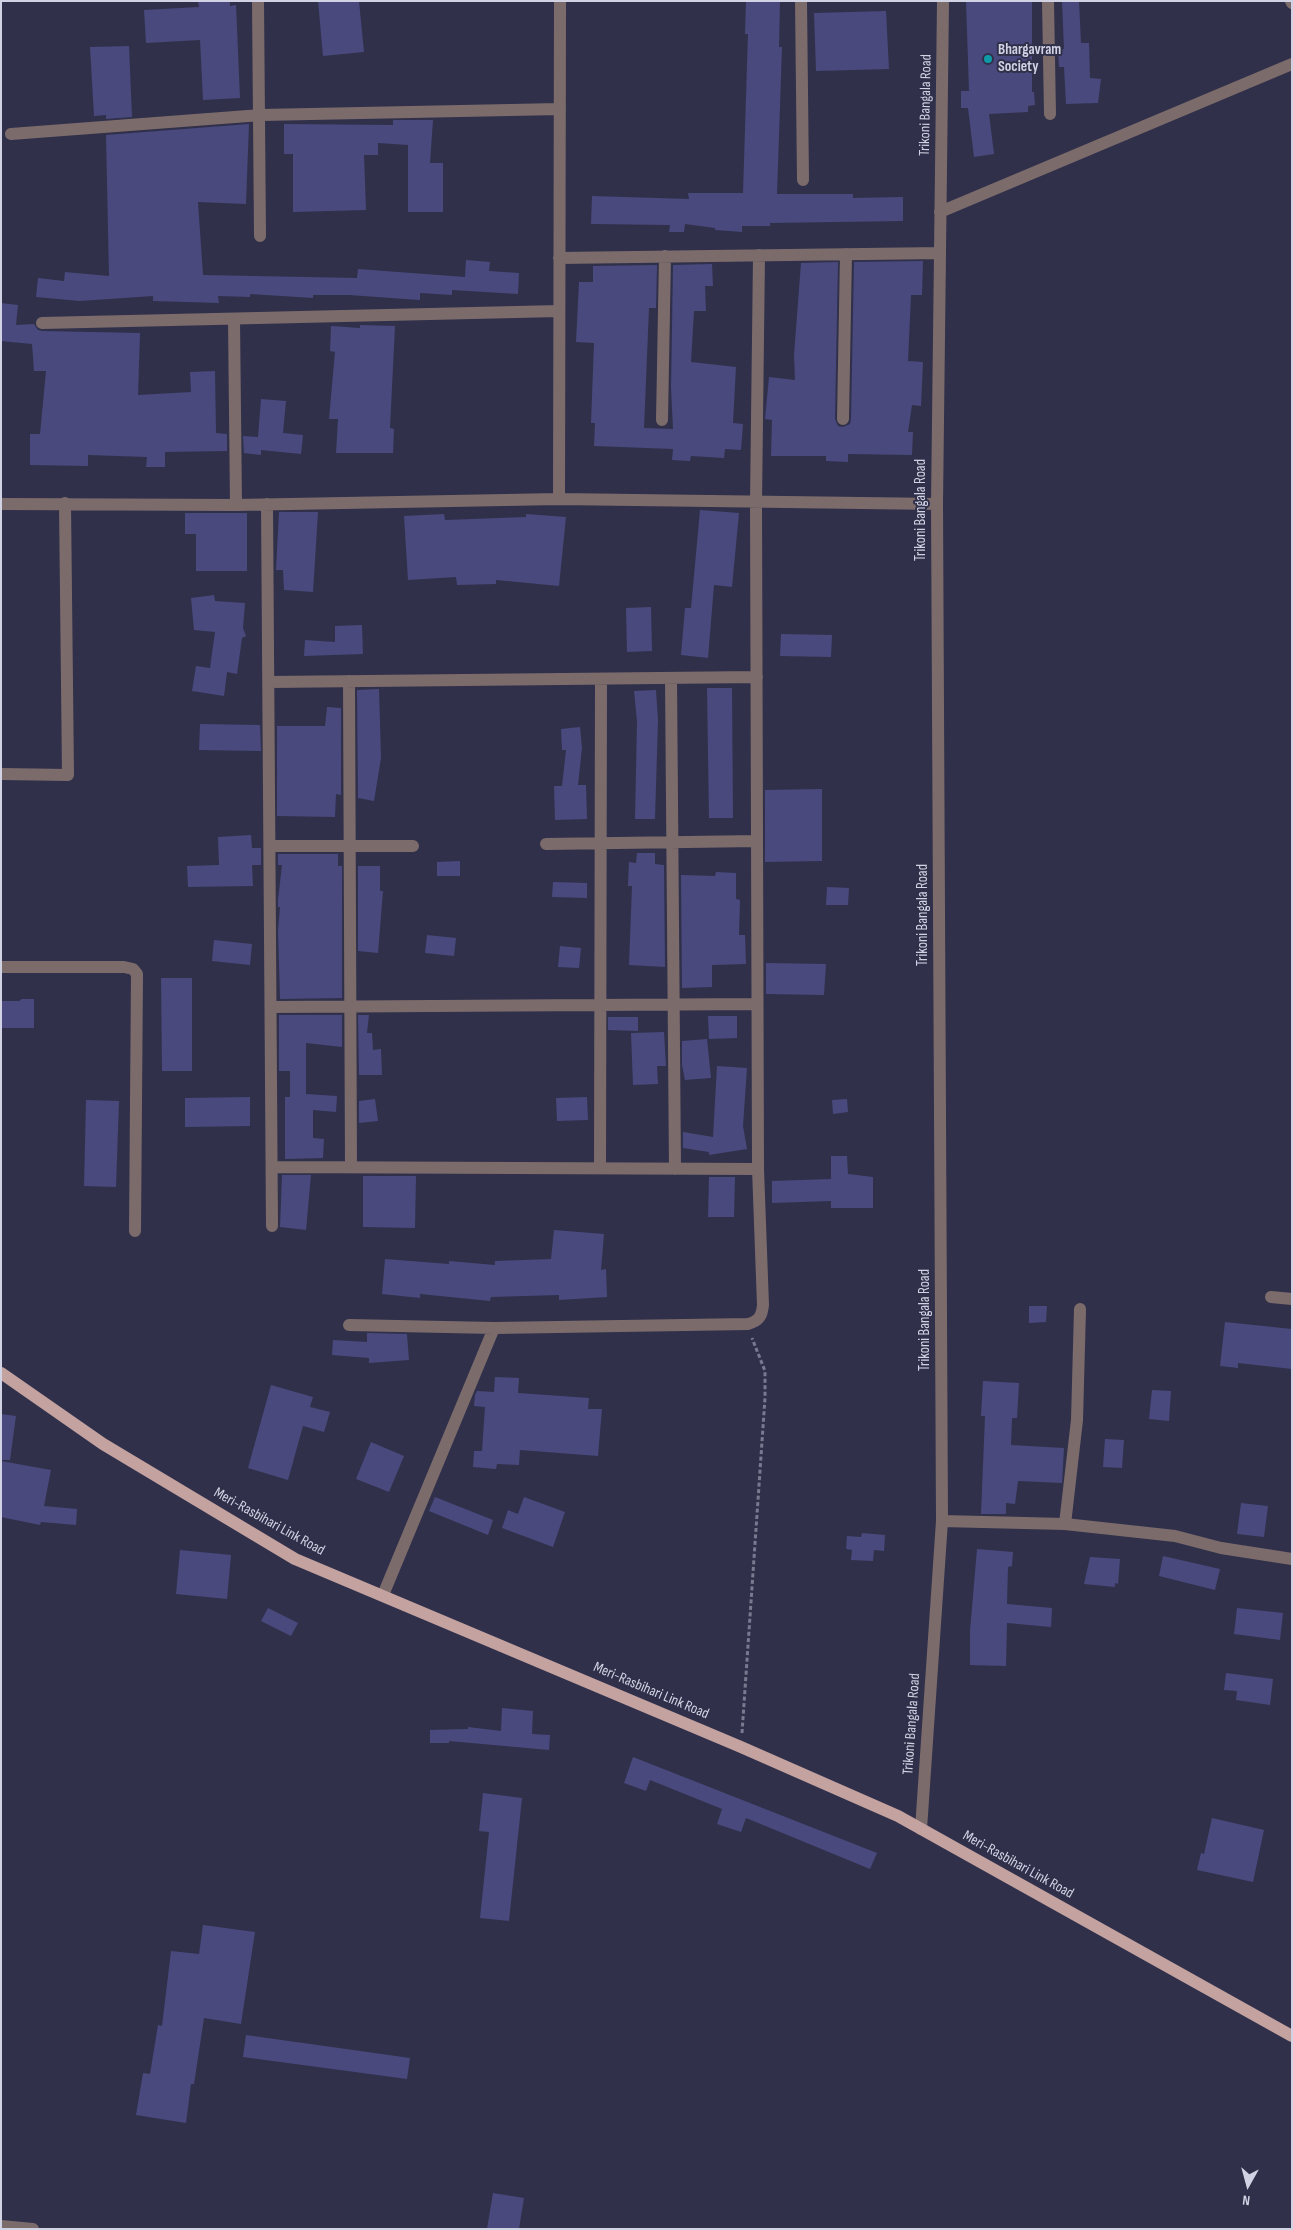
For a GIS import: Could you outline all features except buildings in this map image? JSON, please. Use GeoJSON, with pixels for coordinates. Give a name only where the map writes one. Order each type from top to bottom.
{"type":"FeatureCollection","features":[{"type":"Feature","properties":{"kind":"main road","name":"Meri-Rasbihari Link Road"},"geometry":{"type":"LineString","coordinates":[[1,1372],[103,1444],[295,1558],[741,1746],[898,1816],[1292,2036]]}},
{"type":"Feature","properties":{"kind":"street"},"geometry":{"type":"LineString","coordinates":[[258,1],[261,115],[260,236]]}},
{"type":"Feature","properties":{"kind":"street"},"geometry":{"type":"LineString","coordinates":[[559,499],[560,1]]}},
{"type":"Feature","properties":{"kind":"street"},"geometry":{"type":"LineString","coordinates":[[801,1],[803,180]]}},
{"type":"Feature","properties":{"kind":"street","name":"Trikoni Bangala Road"},"geometry":{"type":"LineString","coordinates":[[921,1829],[942,1522],[937,504],[943,1]]}},
{"type":"Feature","properties":{"kind":"street"},"geometry":{"type":"LineString","coordinates":[[1048,1],[1050,114]]}},
{"type":"Feature","properties":{"kind":"street"},"geometry":{"type":"LineString","coordinates":[[940,212],[1292,64]]}},
{"type":"Feature","properties":{"kind":"street"},"geometry":{"type":"LineString","coordinates":[[11,134],[261,115],[560,109]]}},
{"type":"Feature","properties":{"kind":"street"},"geometry":{"type":"LineString","coordinates":[[559,258],[940,253]]}},
{"type":"Feature","properties":{"kind":"street"},"geometry":{"type":"LineString","coordinates":[[843,418],[846,254]]}},
{"type":"Feature","properties":{"kind":"street"},"geometry":{"type":"LineString","coordinates":[[349,1325],[494,1328],[742,1324],[757,1321],[761,1316],[763,1305],[758,1169],[757,1004],[756,502],[758,255]]}},
{"type":"Feature","properties":{"kind":"street"},"geometry":{"type":"LineString","coordinates":[[662,420],[666,256]]}},
{"type":"Feature","properties":{"kind":"street"},"geometry":{"type":"LineString","coordinates":[[42,323],[559,310]]}},
{"type":"Feature","properties":{"kind":"street"},"geometry":{"type":"LineString","coordinates":[[234,319],[236,505]]}},
{"type":"Feature","properties":{"kind":"street"},"geometry":{"type":"LineString","coordinates":[[1,504],[236,505],[559,499],[937,504]]}},
{"type":"Feature","properties":{"kind":"street"},"geometry":{"type":"LineString","coordinates":[[1,774],[68,775],[65,503]]}},
{"type":"Feature","properties":{"kind":"street"},"geometry":{"type":"LineString","coordinates":[[268,504],[272,1226]]}},
{"type":"Feature","properties":{"kind":"street"},"geometry":{"type":"LineString","coordinates":[[269,682],[757,677]]}},
{"type":"Feature","properties":{"kind":"street"},"geometry":{"type":"LineString","coordinates":[[671,678],[675,1169]]}},
{"type":"Feature","properties":{"kind":"street"},"geometry":{"type":"LineString","coordinates":[[600,1168],[601,679]]}},
{"type":"Feature","properties":{"kind":"street"},"geometry":{"type":"LineString","coordinates":[[349,681],[351,1167]]}},
{"type":"Feature","properties":{"kind":"street"},"geometry":{"type":"LineString","coordinates":[[546,844],[757,841]]}},
{"type":"Feature","properties":{"kind":"street"},"geometry":{"type":"LineString","coordinates":[[270,846],[414,846]]}},
{"type":"Feature","properties":{"kind":"street"},"geometry":{"type":"LineString","coordinates":[[1,968],[124,967],[133,969],[137,974],[134,1231]]}},
{"type":"Feature","properties":{"kind":"street"},"geometry":{"type":"LineString","coordinates":[[271,1007],[757,1004]]}},
{"type":"Feature","properties":{"kind":"street"},"geometry":{"type":"LineString","coordinates":[[272,1167],[758,1169]]}},
{"type":"Feature","properties":{"kind":"street"},"geometry":{"type":"LineString","coordinates":[[1271,1297],[1292,1299]]}},
{"type":"Feature","properties":{"kind":"street"},"geometry":{"type":"LineString","coordinates":[[1065,1524],[1078,1420],[1080,1309]]}},
{"type":"Feature","properties":{"kind":"street"},"geometry":{"type":"LineString","coordinates":[[382,1595],[494,1328]]}},
{"type":"Feature","properties":{"kind":"street"},"geometry":{"type":"LineString","coordinates":[[942,1522],[1065,1524],[1175,1536],[1221,1548],[1292,1558]]}},
{"type":"Feature","properties":{"kind":"street"},"geometry":{"type":"LineString","coordinates":[[1,2226],[33,2229]]}},
{"type":"Feature","properties":{"kind":"path"},"geometry":{"type":"LineString","coordinates":[[741,1746],[765,1371],[754,1340],[742,1324]]}},
{"type":"Feature","properties":{"kind":"place","name":"Bhargavram Society"},"geometry":{"type":"Point","coordinates":[988,59]}}]}
